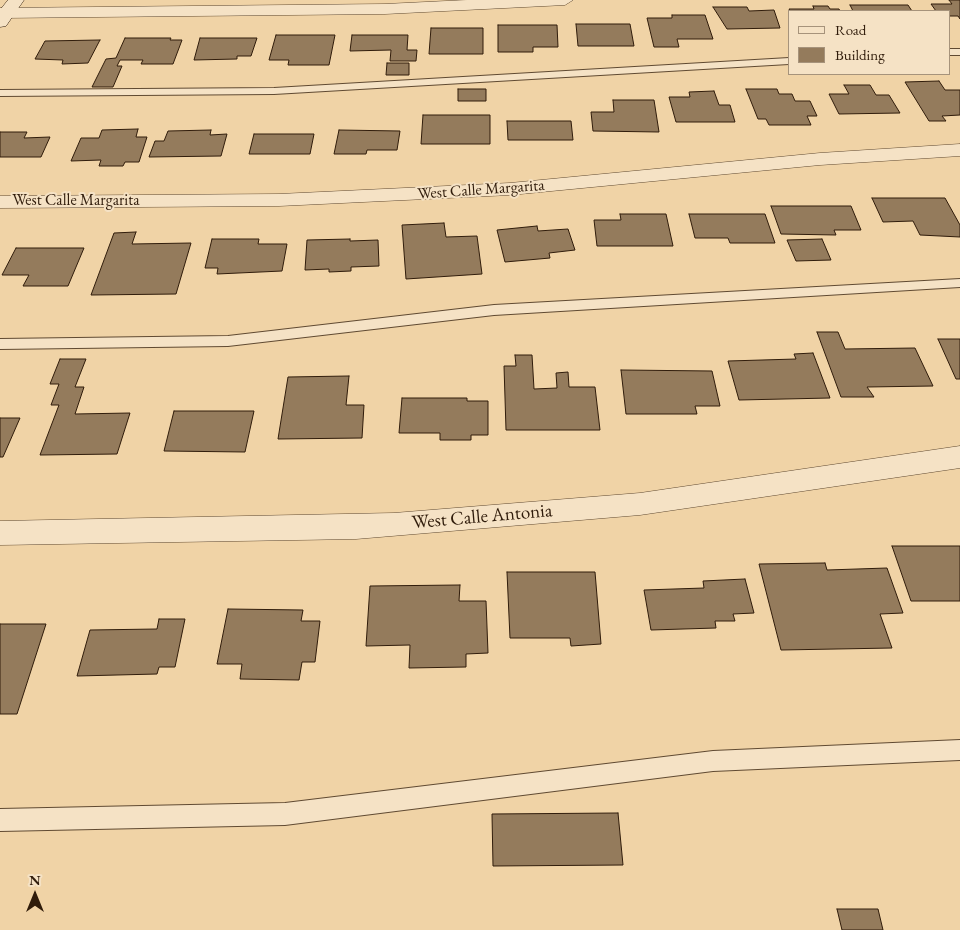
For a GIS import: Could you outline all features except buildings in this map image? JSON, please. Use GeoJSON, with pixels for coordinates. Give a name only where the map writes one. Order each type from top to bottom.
{"type":"FeatureCollection","features":[{"type":"Feature","properties":{"kind":"street"},"geometry":{"type":"LineString","coordinates":[[6,12],[385,8],[565,0]]}},
{"type":"Feature","properties":{"kind":"street","name":"West Calle Margarita"},"geometry":{"type":"LineString","coordinates":[[0,202],[279,200],[501,190],[820,159],[960,150]]}},
{"type":"Feature","properties":{"kind":"street","name":"West Calle Antonia"},"geometry":{"type":"LineString","coordinates":[[0,533],[346,527],[394,524],[640,504],[960,457]]}},
{"type":"Feature","properties":{"kind":"lane"},"geometry":{"type":"LineString","coordinates":[[0,93],[274,91],[788,61]]}},
{"type":"Feature","properties":{"kind":"lane"},"geometry":{"type":"LineString","coordinates":[[0,344],[228,341],[494,310],[960,283]]}},
{"type":"Feature","properties":{"kind":"lane"},"geometry":{"type":"LineString","coordinates":[[0,820],[285,814],[713,761],[960,750]]}}]}
